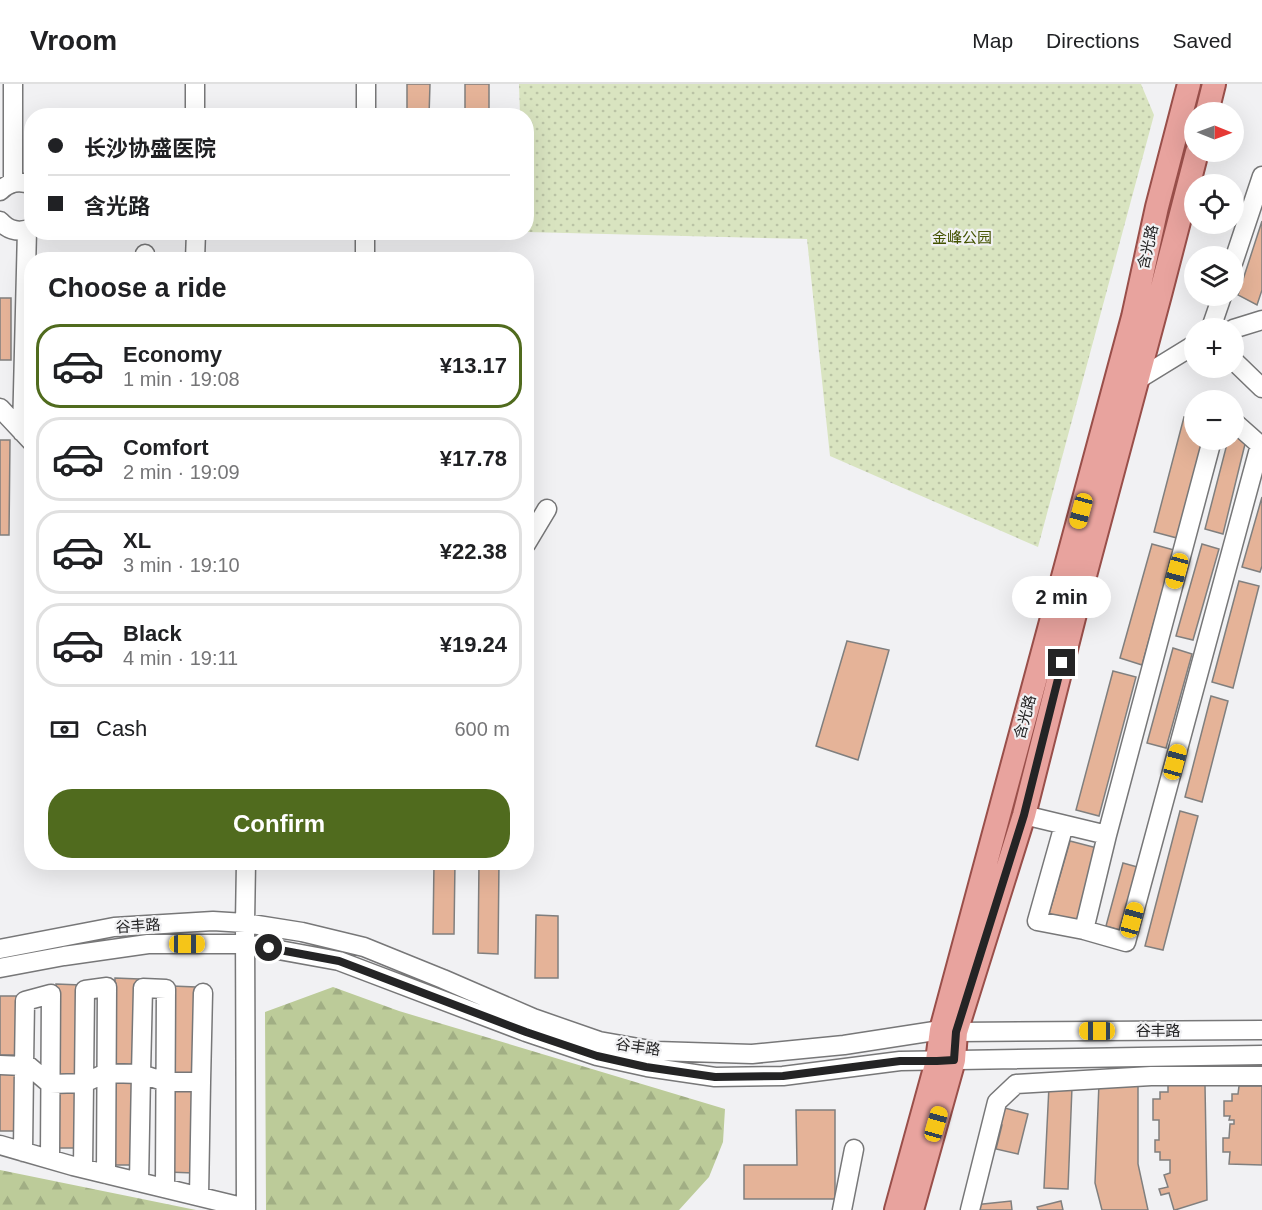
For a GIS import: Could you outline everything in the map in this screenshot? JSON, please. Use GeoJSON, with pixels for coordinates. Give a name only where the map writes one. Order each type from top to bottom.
{"type":"FeatureCollection","features":[{"type":"Feature","properties":{"kind":"main road","name":"含光路"},"geometry":{"type":"LineString","coordinates":[[912,1210],[946,1060],[949,1031],[1130,328],[1157,207],[1189,84]]}},
{"type":"Feature","properties":{"kind":"main road"},"geometry":{"type":"LineString","coordinates":[[1210,102],[1214,84]]}},
{"type":"Feature","properties":{"kind":"main road","name":"含光路"},"geometry":{"type":"LineString","coordinates":[[949,1031],[1024,815],[1194,162]]}},
{"type":"Feature","properties":{"kind":"main road","name":"含光路"},"geometry":{"type":"LineString","coordinates":[[896,1210],[946,1060]]}},
{"type":"Feature","properties":{"kind":"street"},"geometry":{"type":"LineString","coordinates":[[13,84],[4,188],[24,182]]}},
{"type":"Feature","properties":{"kind":"street"},"geometry":{"type":"LineString","coordinates":[[195,84],[195,108]]}},
{"type":"Feature","properties":{"kind":"street"},"geometry":{"type":"LineString","coordinates":[[366,84],[366,108]]}},
{"type":"Feature","properties":{"kind":"street"},"geometry":{"type":"LineString","coordinates":[[1239,246],[1262,176]]}},
{"type":"Feature","properties":{"kind":"street"},"geometry":{"type":"LineString","coordinates":[[2,224],[15,231],[24,230]]}},
{"type":"Feature","properties":{"kind":"street"},"geometry":{"type":"LineString","coordinates":[[1244,326],[1262,320]]}},
{"type":"Feature","properties":{"kind":"street"},"geometry":{"type":"LineString","coordinates":[[1137,380],[1184,351]]}},
{"type":"Feature","properties":{"kind":"street"},"geometry":{"type":"LineString","coordinates":[[1244,371],[1262,388]]}},
{"type":"Feature","properties":{"kind":"street"},"geometry":{"type":"LineString","coordinates":[[0,408],[24,434]]}},
{"type":"Feature","properties":{"kind":"street"},"geometry":{"type":"LineString","coordinates":[[1064,825],[1037,921],[1084,930],[1126,942],[1260,445],[1244,431]]}},
{"type":"Feature","properties":{"kind":"street"},"geometry":{"type":"LineString","coordinates":[[1084,930],[1209,450]]}},
{"type":"Feature","properties":{"kind":"street"},"geometry":{"type":"LineString","coordinates":[[534,530],[546,509]]}},
{"type":"Feature","properties":{"kind":"street"},"geometry":{"type":"LineString","coordinates":[[1024,815],[1107,835]]}},
{"type":"Feature","properties":{"kind":"street"},"geometry":{"type":"LineString","coordinates":[[0,1146],[246,1209],[246,870]]}},
{"type":"Feature","properties":{"kind":"street","name":"谷丰路"},"geometry":{"type":"LineString","coordinates":[[0,949],[114,927],[213,921],[245,923],[303,932],[364,947],[533,1018],[599,1041],[656,1051],[752,1054],[949,1031],[1262,1030]]}},
{"type":"Feature","properties":{"kind":"street","name":"谷丰路"},"geometry":{"type":"LineString","coordinates":[[0,968],[148,944],[246,944],[339,961],[526,1032],[597,1056],[646,1067],[715,1077],[783,1076],[900,1061],[1262,1055]]}},
{"type":"Feature","properties":{"kind":"street"},"geometry":{"type":"LineString","coordinates":[[83,1168],[85,990],[106,987],[106,1174]]}},
{"type":"Feature","properties":{"kind":"street"},"geometry":{"type":"LineString","coordinates":[[139,1182],[142,988],[166,989],[165,1188]]}},
{"type":"Feature","properties":{"kind":"street"},"geometry":{"type":"LineString","coordinates":[[199,1196],[203,993]]}},
{"type":"Feature","properties":{"kind":"street"},"geometry":{"type":"LineString","coordinates":[[23,1152],[25,1001],[51,994],[50,1160]]}},
{"type":"Feature","properties":{"kind":"street"},"geometry":{"type":"LineString","coordinates":[[0,1065],[24,1064],[50,1084],[84,1083],[106,1073],[141,1074],[166,1082],[201,1082]]}},
{"type":"Feature","properties":{"kind":"street"},"geometry":{"type":"LineString","coordinates":[[970,1210],[997,1102],[1016,1084],[1151,1076],[1262,1076]]}},
{"type":"Feature","properties":{"kind":"street"},"geometry":{"type":"LineString","coordinates":[[842,1210],[854,1149]]}},
{"type":"Feature","properties":{"kind":"green space","name":"金峰公园"},"geometry":{"type":"Polygon","coordinates":[[[519,84],[1141,84],[1154,115],[1038,547],[830,456],[807,239],[534,232],[534,108],[520,108],[519,84]]]}},
{"type":"Feature","properties":{"kind":"green space"},"geometry":{"type":"Polygon","coordinates":[[[333,987],[399,1011],[725,1109],[723,1142],[709,1177],[679,1210],[266,1210],[265,1012],[333,987]]]}},
{"type":"Feature","properties":{"kind":"green space"},"geometry":{"type":"Polygon","coordinates":[[[0,1170],[196,1210],[0,1210],[0,1170]]]}},
{"type":"Feature","properties":{"kind":"building"},"geometry":{"type":"Polygon","coordinates":[[[407,84],[430,84],[429,108],[407,108],[407,84]]]}},
{"type":"Feature","properties":{"kind":"building"},"geometry":{"type":"Polygon","coordinates":[[[465,84],[489,84],[489,108],[465,108],[465,84]]]}},
{"type":"Feature","properties":{"kind":"building"},"geometry":{"type":"Polygon","coordinates":[[[1262,221],[1262,290],[1257,305],[1244,298],[1244,276],[1262,221]]]}},
{"type":"Feature","properties":{"kind":"building"},"geometry":{"type":"Polygon","coordinates":[[[0,298],[11,298],[11,360],[0,360],[0,298]]]}},
{"type":"Feature","properties":{"kind":"building"},"geometry":{"type":"Polygon","coordinates":[[[1184,417],[1184,450],[1200,450],[1177,538],[1154,532],[1184,417]]]}},
{"type":"Feature","properties":{"kind":"building"},"geometry":{"type":"Polygon","coordinates":[[[0,440],[10,440],[9,535],[0,535],[0,440]]]}},
{"type":"Feature","properties":{"kind":"building"},"geometry":{"type":"Polygon","coordinates":[[[1225,450],[1244,450],[1223,534],[1205,529],[1225,450]]]}},
{"type":"Feature","properties":{"kind":"building"},"geometry":{"type":"Polygon","coordinates":[[[1262,497],[1262,566],[1260,572],[1242,567],[1262,497]]]}},
{"type":"Feature","properties":{"kind":"building"},"geometry":{"type":"Polygon","coordinates":[[[1152,544],[1174,550],[1142,665],[1120,658],[1152,544]]]}},
{"type":"Feature","properties":{"kind":"building"},"geometry":{"type":"Polygon","coordinates":[[[1202,544],[1219,549],[1193,640],[1176,636],[1202,544]]]}},
{"type":"Feature","properties":{"kind":"building"},"geometry":{"type":"Polygon","coordinates":[[[1239,581],[1259,586],[1233,688],[1212,682],[1239,581]]]}},
{"type":"Feature","properties":{"kind":"building"},"geometry":{"type":"Polygon","coordinates":[[[847,641],[889,650],[858,760],[816,746],[847,641]]]}},
{"type":"Feature","properties":{"kind":"building"},"geometry":{"type":"Polygon","coordinates":[[[1173,648],[1192,654],[1166,748],[1147,743],[1173,648]]]}},
{"type":"Feature","properties":{"kind":"building"},"geometry":{"type":"Polygon","coordinates":[[[1113,671],[1136,677],[1099,816],[1076,810],[1113,671]]]}},
{"type":"Feature","properties":{"kind":"building"},"geometry":{"type":"Polygon","coordinates":[[[1211,696],[1228,701],[1202,802],[1185,797],[1211,696]]]}},
{"type":"Feature","properties":{"kind":"building"},"geometry":{"type":"Polygon","coordinates":[[[1180,811],[1198,816],[1163,950],[1145,946],[1180,811]]]}},
{"type":"Feature","properties":{"kind":"building"},"geometry":{"type":"Polygon","coordinates":[[[1070,841],[1101,849],[1080,922],[1049,914],[1070,841]]]}},
{"type":"Feature","properties":{"kind":"building"},"geometry":{"type":"Polygon","coordinates":[[[1123,863],[1141,868],[1124,931],[1106,926],[1123,863]]]}},
{"type":"Feature","properties":{"kind":"building"},"geometry":{"type":"Polygon","coordinates":[[[434,870],[455,870],[454,934],[433,934],[434,870]]]}},
{"type":"Feature","properties":{"kind":"building"},"geometry":{"type":"Polygon","coordinates":[[[479,870],[499,870],[498,954],[478,953],[479,870]]]}},
{"type":"Feature","properties":{"kind":"building"},"geometry":{"type":"Polygon","coordinates":[[[536,915],[558,916],[558,978],[535,978],[536,915]]]}},
{"type":"Feature","properties":{"kind":"building"},"geometry":{"type":"Polygon","coordinates":[[[115,978],[139,979],[138,1067],[113,1066],[115,978]]]}},
{"type":"Feature","properties":{"kind":"building"},"geometry":{"type":"Polygon","coordinates":[[[56,984],[81,985],[81,1076],[56,1076],[56,984]]]}},
{"type":"Feature","properties":{"kind":"building"},"geometry":{"type":"Polygon","coordinates":[[[172,986],[196,987],[196,1075],[172,1075],[172,986]]]}},
{"type":"Feature","properties":{"kind":"building"},"geometry":{"type":"Polygon","coordinates":[[[0,996],[22,996],[22,1055],[0,1055],[0,996]]]}},
{"type":"Feature","properties":{"kind":"building"},"geometry":{"type":"Polygon","coordinates":[[[0,1069],[21,1069],[20,1131],[0,1131],[0,1069]]]}},
{"type":"Feature","properties":{"kind":"building"},"geometry":{"type":"Polygon","coordinates":[[[113,1077],[137,1077],[137,1165],[113,1165],[113,1077]]]}},
{"type":"Feature","properties":{"kind":"building"},"geometry":{"type":"Polygon","coordinates":[[[1099,1083],[1138,1085],[1138,1164],[1148,1210],[1102,1210],[1095,1183],[1099,1083]]]}},
{"type":"Feature","properties":{"kind":"building"},"geometry":{"type":"Polygon","coordinates":[[[1168,1085],[1205,1085],[1207,1200],[1175,1210],[1169,1193],[1161,1195],[1159,1189],[1168,1187],[1164,1175],[1170,1173],[1170,1160],[1160,1160],[1160,1152],[1155,1152],[1155,1140],[1159,1140],[1159,1120],[1153,1120],[1153,1099],[1160,1099],[1160,1092],[1168,1092],[1168,1085]]]}},
{"type":"Feature","properties":{"kind":"building"},"geometry":{"type":"Polygon","coordinates":[[[1049,1086],[1072,1087],[1068,1189],[1044,1188],[1049,1086]]]}},
{"type":"Feature","properties":{"kind":"building"},"geometry":{"type":"Polygon","coordinates":[[[1239,1086],[1262,1086],[1262,1165],[1229,1164],[1230,1152],[1223,1152],[1223,1138],[1229,1138],[1230,1124],[1234,1124],[1234,1120],[1229,1120],[1230,1116],[1224,1116],[1224,1101],[1232,1101],[1232,1094],[1238,1094],[1239,1086]]]}},
{"type":"Feature","properties":{"kind":"building"},"geometry":{"type":"Polygon","coordinates":[[[171,1087],[195,1087],[193,1173],[168,1172],[171,1087]]]}},
{"type":"Feature","properties":{"kind":"building"},"geometry":{"type":"Polygon","coordinates":[[[58,1088],[81,1089],[81,1148],[58,1148],[58,1088]]]}},
{"type":"Feature","properties":{"kind":"building"},"geometry":{"type":"Polygon","coordinates":[[[1001,1107],[1028,1114],[1018,1154],[996,1149],[1002,1125],[997,1123],[1001,1107]]]}},
{"type":"Feature","properties":{"kind":"building"},"geometry":{"type":"Polygon","coordinates":[[[796,1110],[835,1110],[835,1199],[744,1199],[744,1165],[797,1165],[796,1110]]]}},
{"type":"Feature","properties":{"kind":"building"},"geometry":{"type":"Polygon","coordinates":[[[1011,1201],[1012,1210],[975,1210],[974,1205],[1011,1201]]]}},
{"type":"Feature","properties":{"kind":"building"},"geometry":{"type":"Polygon","coordinates":[[[1061,1201],[1063,1210],[1038,1210],[1037,1207],[1061,1201]]]}},
{"type":"Feature","properties":{"kind":"route"},"geometry":{"type":"LineString","coordinates":[[269,948],[339,961],[526,1032],[597,1056],[646,1067],[715,1077],[783,1076],[900,1061],[954,1060],[956,1032],[1024,815],[1062,663]]}}]}
